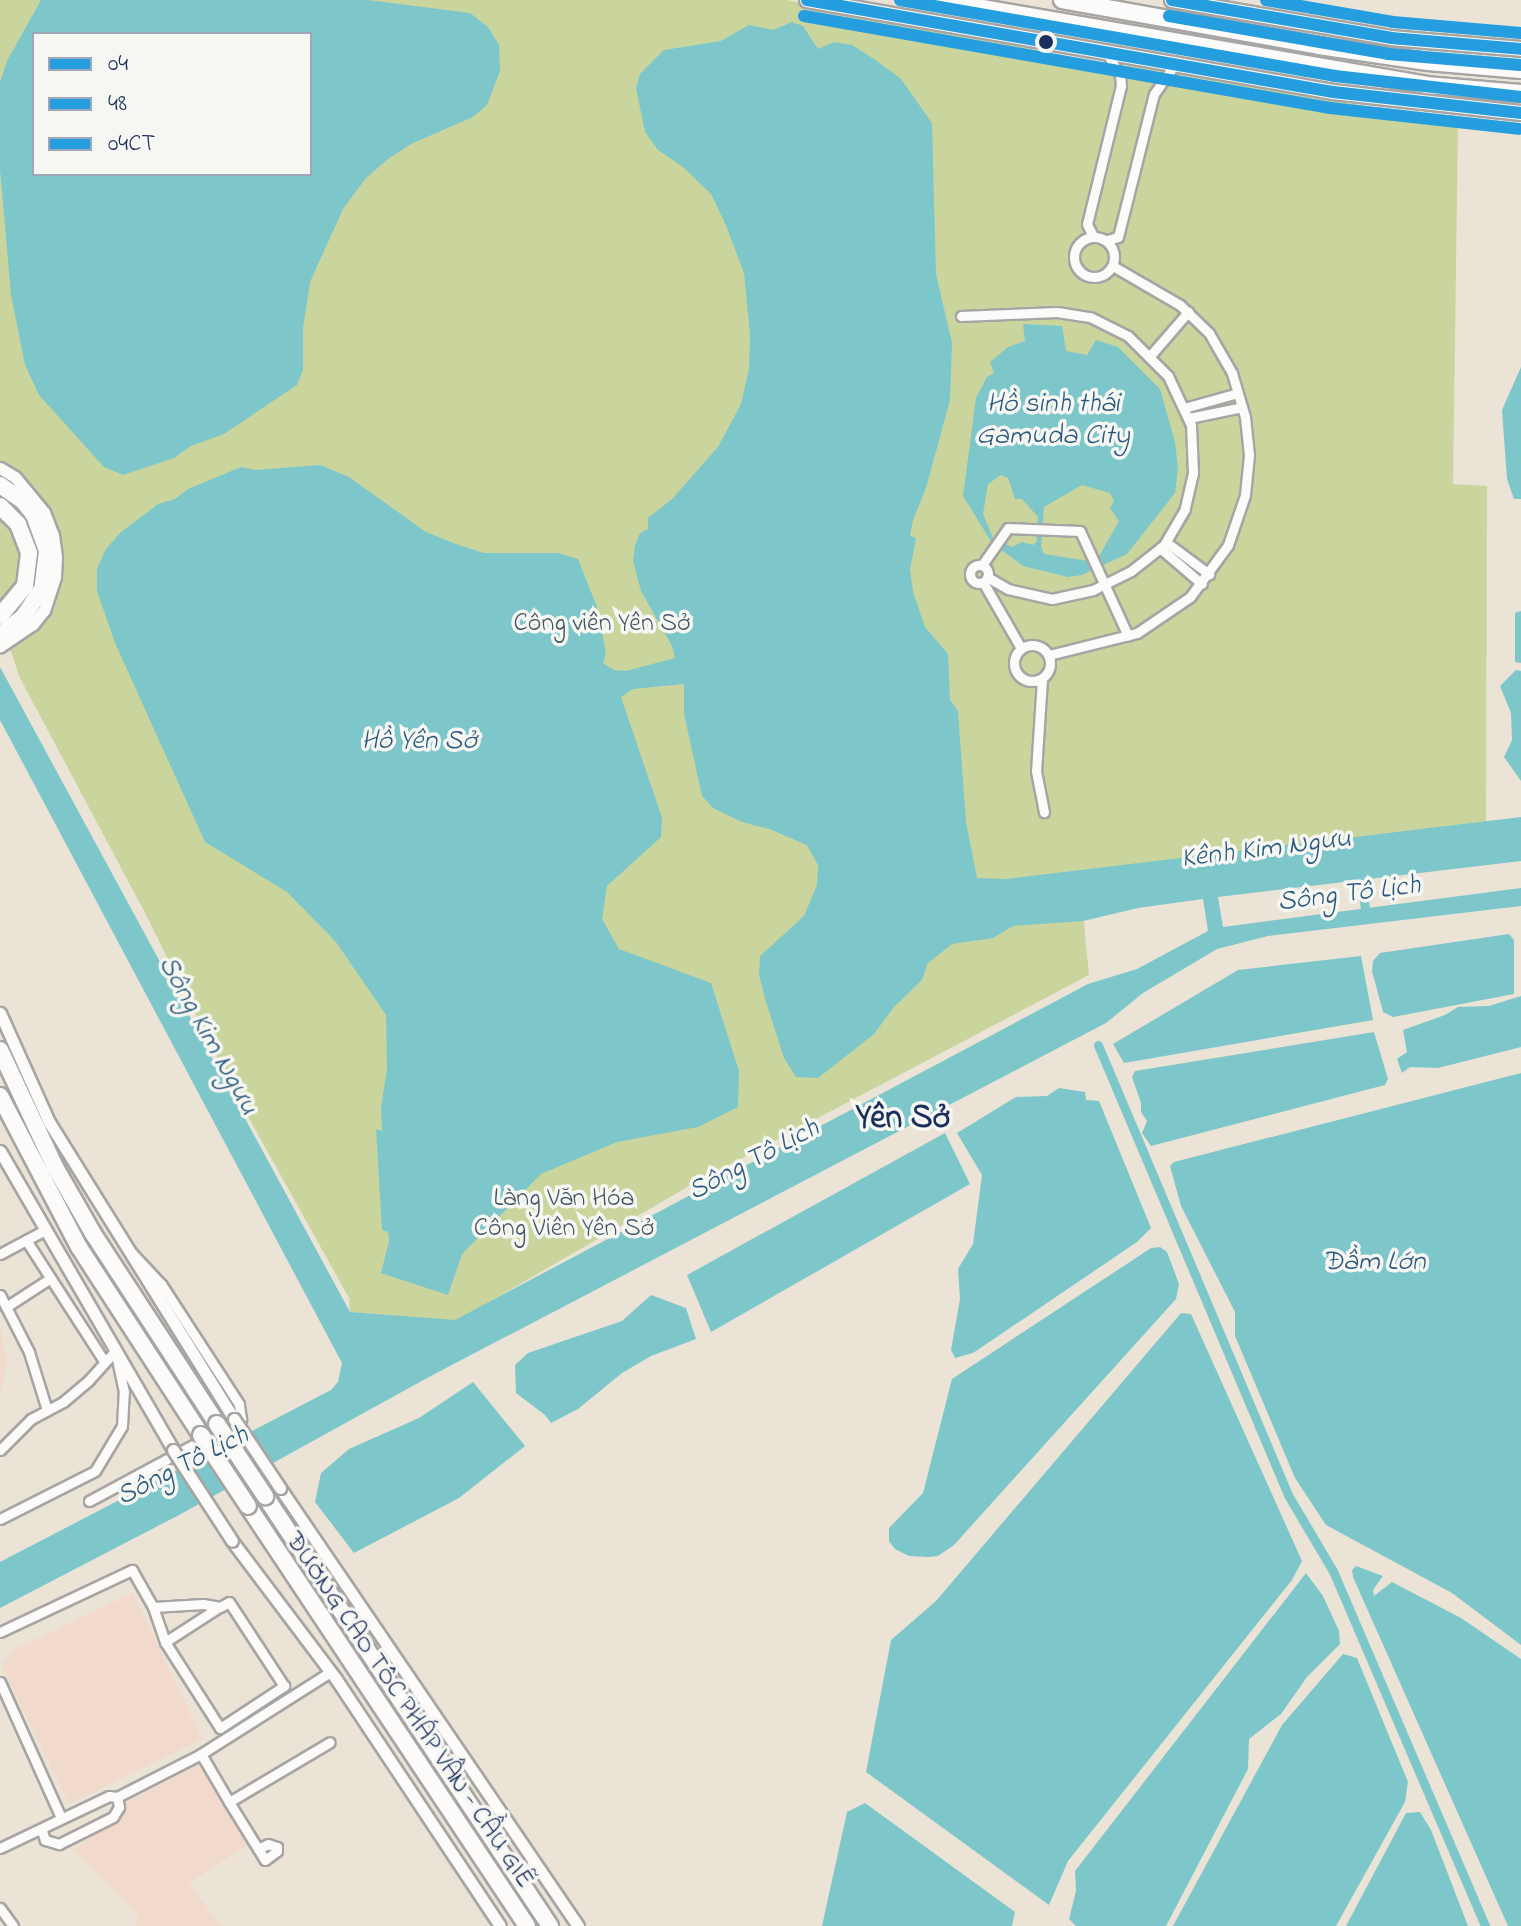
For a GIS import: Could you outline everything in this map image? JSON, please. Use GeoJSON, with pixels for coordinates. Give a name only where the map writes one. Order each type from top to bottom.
{"type":"FeatureCollection","features":[{"type":"Feature","properties":{"kind":"highway"},"geometry":{"type":"LineString","coordinates":[[936,0],[1426,85],[1521,93]]}},
{"type":"Feature","properties":{"kind":"highway"},"geometry":{"type":"LineString","coordinates":[[1062,0],[1335,48],[1521,70]]}},
{"type":"Feature","properties":{"kind":"highway"},"geometry":{"type":"LineString","coordinates":[[0,485],[23,501],[34,515],[47,551],[46,571],[38,597],[23,617],[0,635]]}},
{"type":"Feature","properties":{"kind":"highway"},"geometry":{"type":"LineString","coordinates":[[0,506],[18,524],[29,553],[25,586],[0,616]]}},
{"type":"Feature","properties":{"kind":"highway","name":"ĐƯỜNG CAO TỐC PHÁP VÂN - CẦU GIẼ"},"geometry":{"type":"LineString","coordinates":[[0,1050],[55,1167],[94,1235],[217,1424],[272,1492],[550,1926]]}},
{"type":"Feature","properties":{"kind":"highway","name":"ĐƯỜNG CAO TỐC PHÁP VÂN - CẦU GIẼ"},"geometry":{"type":"LineString","coordinates":[[0,1096],[79,1247],[527,1926]]}},
{"type":"Feature","properties":{"kind":"main road"},"geometry":{"type":"LineString","coordinates":[[807,0],[1333,92],[1445,107],[1521,113]]}},
{"type":"Feature","properties":{"kind":"main road"},"geometry":{"type":"LineString","coordinates":[[1172,0],[1391,38],[1521,49]]}},
{"type":"Feature","properties":{"kind":"street"},"geometry":{"type":"LineString","coordinates":[[1093,236],[1087,224],[1121,86],[1120,75],[1107,53]]}},
{"type":"Feature","properties":{"kind":"street"},"geometry":{"type":"LineString","coordinates":[[1107,240],[1115,252],[1113,266],[1102,276],[1088,276],[1077,268],[1074,254],[1080,241],[1093,236],[1107,240],[1118,237],[1154,94],[1175,64]]}},
{"type":"Feature","properties":{"kind":"street"},"geometry":{"type":"LineString","coordinates":[[1042,679],[1028,681],[1017,674],[1014,660],[1021,648],[1034,645],[1049,655],[1128,636],[1165,617],[1209,574],[1228,545],[1245,495],[1249,455],[1242,407],[1232,373],[1209,333],[1190,314],[1149,285],[1113,266]]}},
{"type":"Feature","properties":{"kind":"street"},"geometry":{"type":"LineString","coordinates":[[961,316],[1025,312],[1090,317],[1128,336],[1168,376],[1186,413],[1193,473],[1185,509],[1163,545],[1131,571],[1105,584],[1052,599],[985,580],[974,582],[969,574],[973,566],[982,565]]}},
{"type":"Feature","properties":{"kind":"street"},"geometry":{"type":"LineString","coordinates":[[1151,358],[1190,314]]}},
{"type":"Feature","properties":{"kind":"street"},"geometry":{"type":"LineString","coordinates":[[1186,413],[1238,393]]}},
{"type":"Feature","properties":{"kind":"street"},"geometry":{"type":"LineString","coordinates":[[1186,413],[1242,407]]}},
{"type":"Feature","properties":{"kind":"street"},"geometry":{"type":"LineString","coordinates":[[0,468],[15,477],[44,512],[53,535],[56,557],[55,577],[44,610],[33,624],[0,646]]}},
{"type":"Feature","properties":{"kind":"street"},"geometry":{"type":"LineString","coordinates":[[1021,648],[985,580],[982,565],[1008,528],[1080,531],[1128,636]]}},
{"type":"Feature","properties":{"kind":"street"},"geometry":{"type":"LineString","coordinates":[[1163,545],[1209,574]]}},
{"type":"Feature","properties":{"kind":"street"},"geometry":{"type":"LineString","coordinates":[[1163,545],[1202,584]]}},
{"type":"Feature","properties":{"kind":"street"},"geometry":{"type":"LineString","coordinates":[[1044,812],[1036,771],[1042,679],[1050,668],[1049,655]]}},
{"type":"Feature","properties":{"kind":"street"},"geometry":{"type":"LineString","coordinates":[[0,1013],[49,1122],[234,1419],[272,1492],[578,1926]]}},
{"type":"Feature","properties":{"kind":"street"},"geometry":{"type":"LineString","coordinates":[[0,1151],[173,1450],[232,1541],[330,1672],[500,1926]]}},
{"type":"Feature","properties":{"kind":"street"},"geometry":{"type":"LineString","coordinates":[[0,1254],[45,1230]]}},
{"type":"Feature","properties":{"kind":"street"},"geometry":{"type":"LineString","coordinates":[[26,1240],[104,1361]]}},
{"type":"Feature","properties":{"kind":"street"},"geometry":{"type":"LineString","coordinates":[[89,1501],[241,1419],[239,1404],[150,1267],[128,1250]]}},
{"type":"Feature","properties":{"kind":"street"},"geometry":{"type":"LineString","coordinates":[[6,1307],[49,1279]]}},
{"type":"Feature","properties":{"kind":"street"},"geometry":{"type":"LineString","coordinates":[[0,1295],[29,1352],[47,1410]]}},
{"type":"Feature","properties":{"kind":"street"},"geometry":{"type":"LineString","coordinates":[[0,1450],[31,1419],[63,1402],[88,1381],[116,1350]]}},
{"type":"Feature","properties":{"kind":"street"},"geometry":{"type":"LineString","coordinates":[[0,1519],[95,1471],[122,1426],[124,1392],[116,1350]]}},
{"type":"Feature","properties":{"kind":"street"},"geometry":{"type":"LineString","coordinates":[[0,1632],[132,1570],[153,1607],[165,1642],[220,1728],[284,1686],[229,1602],[165,1642]]}},
{"type":"Feature","properties":{"kind":"street"},"geometry":{"type":"LineString","coordinates":[[153,1607],[203,1604],[220,1607]]}},
{"type":"Feature","properties":{"kind":"street"},"geometry":{"type":"LineString","coordinates":[[0,1848],[42,1831],[61,1818],[109,1796],[117,1797],[201,1754],[330,1672]]}},
{"type":"Feature","properties":{"kind":"street"},"geometry":{"type":"LineString","coordinates":[[0,1682],[61,1818]]}},
{"type":"Feature","properties":{"kind":"street"},"geometry":{"type":"LineString","coordinates":[[229,1802],[330,1742]]}},
{"type":"Feature","properties":{"kind":"street"},"geometry":{"type":"LineString","coordinates":[[201,1754],[258,1849]]}},
{"type":"Feature","properties":{"kind":"street"},"geometry":{"type":"LineString","coordinates":[[42,1831],[45,1840],[59,1844],[113,1817],[119,1807],[117,1797]]}},
{"type":"Feature","properties":{"kind":"street"},"geometry":{"type":"LineString","coordinates":[[0,1908],[13,1926]]}},
{"type":"Feature","properties":{"kind":"shaded area"},"geometry":{"type":"Polygon","coordinates":[[[0,1325],[7,1362],[0,1396],[0,1325]]]}},
{"type":"Feature","properties":{"kind":"shaded area"},"geometry":{"type":"Polygon","coordinates":[[[133,1593],[202,1739],[69,1804],[2,1667],[11,1651],[133,1593]]]}},
{"type":"Feature","properties":{"kind":"shaded area"},"geometry":{"type":"Polygon","coordinates":[[[198,1765],[249,1844],[189,1883],[221,1926],[136,1926],[139,1916],[73,1850],[116,1820],[124,1804],[198,1765]]]}},
{"type":"Feature","properties":{"kind":"green space","name":"Công viên Yên Sở"},"geometry":{"type":"Polygon","coordinates":[[[0,0],[787,0],[927,30],[989,38],[1076,60],[1181,72],[1458,123],[1453,484],[1487,486],[1486,822],[1079,873],[1089,975],[691,1185],[456,1321],[350,1312],[349,1298],[231,1086],[144,911],[20,678],[0,619],[0,0]]]}},
{"type":"Feature","properties":{"kind":"water"},"geometry":{"type":"Polygon","coordinates":[[[41,0],[368,0],[470,13],[488,27],[499,45],[500,71],[487,105],[473,117],[411,144],[388,159],[366,178],[343,209],[310,282],[303,328],[303,370],[297,385],[224,434],[191,446],[174,458],[123,475],[104,467],[39,395],[25,365],[11,295],[0,169],[0,82],[7,61],[41,0]]]}},
{"type":"Feature","properties":{"kind":"water","name":"Hồ Yên Sở"},"geometry":{"type":"Polygon","coordinates":[[[792,22],[803,26],[818,49],[834,42],[852,45],[877,61],[901,79],[932,123],[936,274],[952,343],[950,400],[926,488],[913,520],[910,536],[916,538],[910,569],[913,592],[925,627],[948,654],[950,700],[958,711],[966,822],[977,878],[1006,879],[1521,817],[1521,861],[1218,897],[1223,927],[1521,888],[1521,906],[1268,936],[1217,949],[1143,993],[1106,1023],[427,1378],[179,1515],[0,1608],[0,1562],[331,1390],[338,1382],[342,1363],[0,720],[0,667],[350,1312],[455,1320],[1088,984],[1137,969],[1208,931],[1203,899],[1138,908],[1083,921],[1013,926],[993,938],[952,944],[928,963],[922,980],[894,1007],[874,1034],[818,1078],[796,1077],[784,1058],[766,1002],[759,975],[760,956],[804,916],[817,885],[818,865],[807,845],[769,829],[742,822],[713,808],[702,796],[684,714],[684,684],[633,689],[621,697],[662,818],[661,837],[607,886],[602,919],[619,949],[711,983],[739,1071],[738,1107],[698,1127],[617,1142],[541,1174],[462,1254],[448,1295],[381,1273],[389,1241],[388,1232],[382,1230],[376,1129],[382,1131],[381,1108],[387,1069],[386,1015],[336,942],[287,892],[205,842],[115,643],[97,591],[97,569],[106,549],[120,533],[158,504],[175,499],[188,489],[241,467],[255,470],[320,465],[349,477],[426,532],[456,544],[484,553],[558,553],[578,559],[597,607],[606,653],[603,663],[614,670],[626,671],[675,658],[672,646],[641,591],[633,561],[635,545],[640,533],[648,529],[648,518],[672,499],[718,447],[741,404],[749,369],[750,334],[744,273],[725,223],[711,194],[683,167],[658,150],[645,132],[636,88],[640,74],[664,50],[721,41],[749,25],[773,30],[792,22]]]}},
{"type":"Feature","properties":{"kind":"water","name":"Hồ sinh thái Gamuda City"},"geometry":{"type":"Polygon","coordinates":[[[1023,324],[1062,326],[1066,351],[1087,355],[1096,340],[1118,347],[1160,389],[1175,442],[1178,468],[1175,493],[1127,554],[1082,575],[1068,577],[1023,566],[992,543],[963,496],[976,398],[987,377],[994,373],[990,362],[1008,347],[1025,341],[1023,324]],[[1001,475],[988,484],[983,514],[993,538],[1012,547],[1022,542],[1033,545],[1037,541],[1038,517],[1022,499],[1015,499],[1008,478],[1001,475]],[[1082,485],[1044,507],[1041,547],[1044,554],[1088,561],[1098,558],[1119,521],[1110,508],[1114,501],[1110,493],[1082,485]]]}},
{"type":"Feature","properties":{"kind":"water"},"geometry":{"type":"Polygon","coordinates":[[[1521,367],[1521,499],[1514,499],[1507,479],[1502,410],[1521,367]]]}},
{"type":"Feature","properties":{"kind":"water"},"geometry":{"type":"Polygon","coordinates":[[[1521,611],[1521,663],[1515,662],[1515,613],[1521,611]]]}},
{"type":"Feature","properties":{"kind":"water"},"geometry":{"type":"Polygon","coordinates":[[[1516,670],[1521,671],[1521,781],[1504,757],[1512,740],[1511,713],[1500,686],[1516,670]]]}},
{"type":"Feature","properties":{"kind":"water"},"geometry":{"type":"Polygon","coordinates":[[[1509,934],[1514,940],[1514,994],[1393,1017],[1383,1012],[1372,971],[1373,961],[1380,953],[1509,934]]]}},
{"type":"Feature","properties":{"kind":"water"},"geometry":{"type":"Polygon","coordinates":[[[1361,956],[1373,1020],[1124,1063],[1113,1044],[1238,970],[1361,956]]]}},
{"type":"Feature","properties":{"kind":"water"},"geometry":{"type":"Polygon","coordinates":[[[1521,996],[1521,1047],[1438,1068],[1410,1067],[1402,1073],[1397,1059],[1407,1052],[1403,1030],[1458,1007],[1489,1006],[1521,996]]]}},
{"type":"Feature","properties":{"kind":"water"},"geometry":{"type":"Polygon","coordinates":[[[1374,1032],[1388,1079],[1385,1085],[1151,1146],[1142,1133],[1147,1121],[1141,1112],[1132,1077],[1135,1071],[1374,1032]]]}},
{"type":"Feature","properties":{"kind":"water","name":"Đầm Lớn"},"geometry":{"type":"Polygon","coordinates":[[[1521,1073],[1521,1645],[1452,1593],[1326,1525],[1295,1478],[1235,1336],[1235,1312],[1181,1206],[1170,1166],[1174,1162],[1521,1073]]]}},
{"type":"Feature","properties":{"kind":"water"},"geometry":{"type":"Polygon","coordinates":[[[1059,1088],[1085,1092],[1086,1100],[1099,1101],[1151,1228],[1137,1242],[973,1353],[955,1358],[951,1350],[960,1299],[958,1269],[973,1244],[982,1175],[957,1133],[1016,1097],[1047,1096],[1059,1088]]]}},
{"type":"Feature","properties":{"kind":"water"},"geometry":{"type":"Polygon","coordinates":[[[945,1133],[970,1184],[711,1332],[687,1275],[945,1133]]]}},
{"type":"Feature","properties":{"kind":"water"},"geometry":{"type":"Polygon","coordinates":[[[1160,1247],[1167,1252],[1179,1284],[1176,1299],[954,1545],[938,1556],[928,1557],[909,1556],[895,1549],[889,1541],[889,1528],[923,1493],[952,1379],[1151,1248],[1160,1247]]]}},
{"type":"Feature","properties":{"kind":"water"},"geometry":{"type":"Polygon","coordinates":[[[651,1295],[686,1308],[696,1339],[651,1356],[622,1373],[578,1409],[551,1423],[516,1393],[515,1365],[528,1353],[622,1321],[651,1295]]]}},
{"type":"Feature","properties":{"kind":"water"},"geometry":{"type":"Polygon","coordinates":[[[1181,1313],[1191,1314],[1302,1561],[1292,1580],[1068,1861],[1049,1905],[866,1772],[891,1640],[936,1601],[1181,1313]]]}},
{"type":"Feature","properties":{"kind":"water"},"geometry":{"type":"Polygon","coordinates":[[[473,1382],[525,1446],[459,1498],[354,1553],[315,1502],[321,1473],[349,1449],[419,1418],[473,1382]]]}},
{"type":"Feature","properties":{"kind":"water"},"geometry":{"type":"Polygon","coordinates":[[[1356,1566],[1383,1576],[1373,1590],[1374,1596],[1392,1582],[1461,1618],[1521,1659],[1521,1926],[1508,1926],[1353,1577],[1352,1570],[1356,1566]]]}},
{"type":"Feature","properties":{"kind":"water"},"geometry":{"type":"Polygon","coordinates":[[[1306,1573],[1323,1596],[1339,1631],[1340,1644],[1307,1677],[1281,1714],[1249,1739],[1248,1769],[1166,1926],[1076,1926],[1069,1919],[1076,1891],[1075,1871],[1306,1573]]]}},
{"type":"Feature","properties":{"kind":"water"},"geometry":{"type":"Polygon","coordinates":[[[1343,1654],[1357,1658],[1408,1782],[1405,1802],[1336,1926],[1173,1926],[1282,1725],[1343,1654]]]}},
{"type":"Feature","properties":{"kind":"water"},"geometry":{"type":"Polygon","coordinates":[[[865,1803],[1015,1912],[1012,1926],[822,1926],[847,1812],[865,1803]]]}},
{"type":"Feature","properties":{"kind":"water"},"geometry":{"type":"Polygon","coordinates":[[[1420,1812],[1431,1830],[1468,1926],[1346,1926],[1406,1813],[1420,1812]]]}},
{"type":"Feature","properties":{"kind":"waterway","name":"Sông Tô Lịch"},"geometry":{"type":"LineString","coordinates":[[1360,871],[1366,916]]}},
{"type":"Feature","properties":{"kind":"waterway"},"geometry":{"type":"LineString","coordinates":[[1098,1045],[1288,1495],[1333,1571],[1485,1926]]}},
{"type":"Feature","properties":{"kind":"transit line","name":"04"},"geometry":{"type":"LineString","coordinates":[[807,0],[1333,92],[1521,113]]}},
{"type":"Feature","properties":{"kind":"transit line","name":"04CT"},"geometry":{"type":"LineString","coordinates":[[900,0],[1335,76],[1521,97]]}},
{"type":"Feature","properties":{"kind":"transit line","name":"04"},"geometry":{"type":"LineString","coordinates":[[1172,0],[1391,38],[1521,49]]}},
{"type":"Feature","properties":{"kind":"transit line","name":"04CT"},"geometry":{"type":"LineString","coordinates":[[1266,0],[1393,22],[1521,33]]}},
{"type":"Feature","properties":{"kind":"transit line","name":"48"},"geometry":{"type":"LineString","coordinates":[[804,16],[1330,108],[1519,129]]}},
{"type":"Feature","properties":{"kind":"transit line","name":"48"},"geometry":{"type":"LineString","coordinates":[[1169,16],[1388,54],[1520,65]]}},
{"type":"Feature","properties":{"kind":"district","name":"Yên Sở"},"geometry":{"type":"Point","coordinates":[903,1120]}},
{"type":"Feature","properties":{"kind":"water label","name":"Kênh Kim Ngưu"},"geometry":{"type":"Point","coordinates":[1266,850]}},
{"type":"Feature","properties":{"kind":"water label","name":"Sông Kim Ngưu"},"geometry":{"type":"Point","coordinates":[207,1036]}},
{"type":"Feature","properties":{"kind":"park label","name":"Làng Văn Hóa Công Viên Yên Sở"},"geometry":{"type":"Point","coordinates":[564,1215]}}]}
